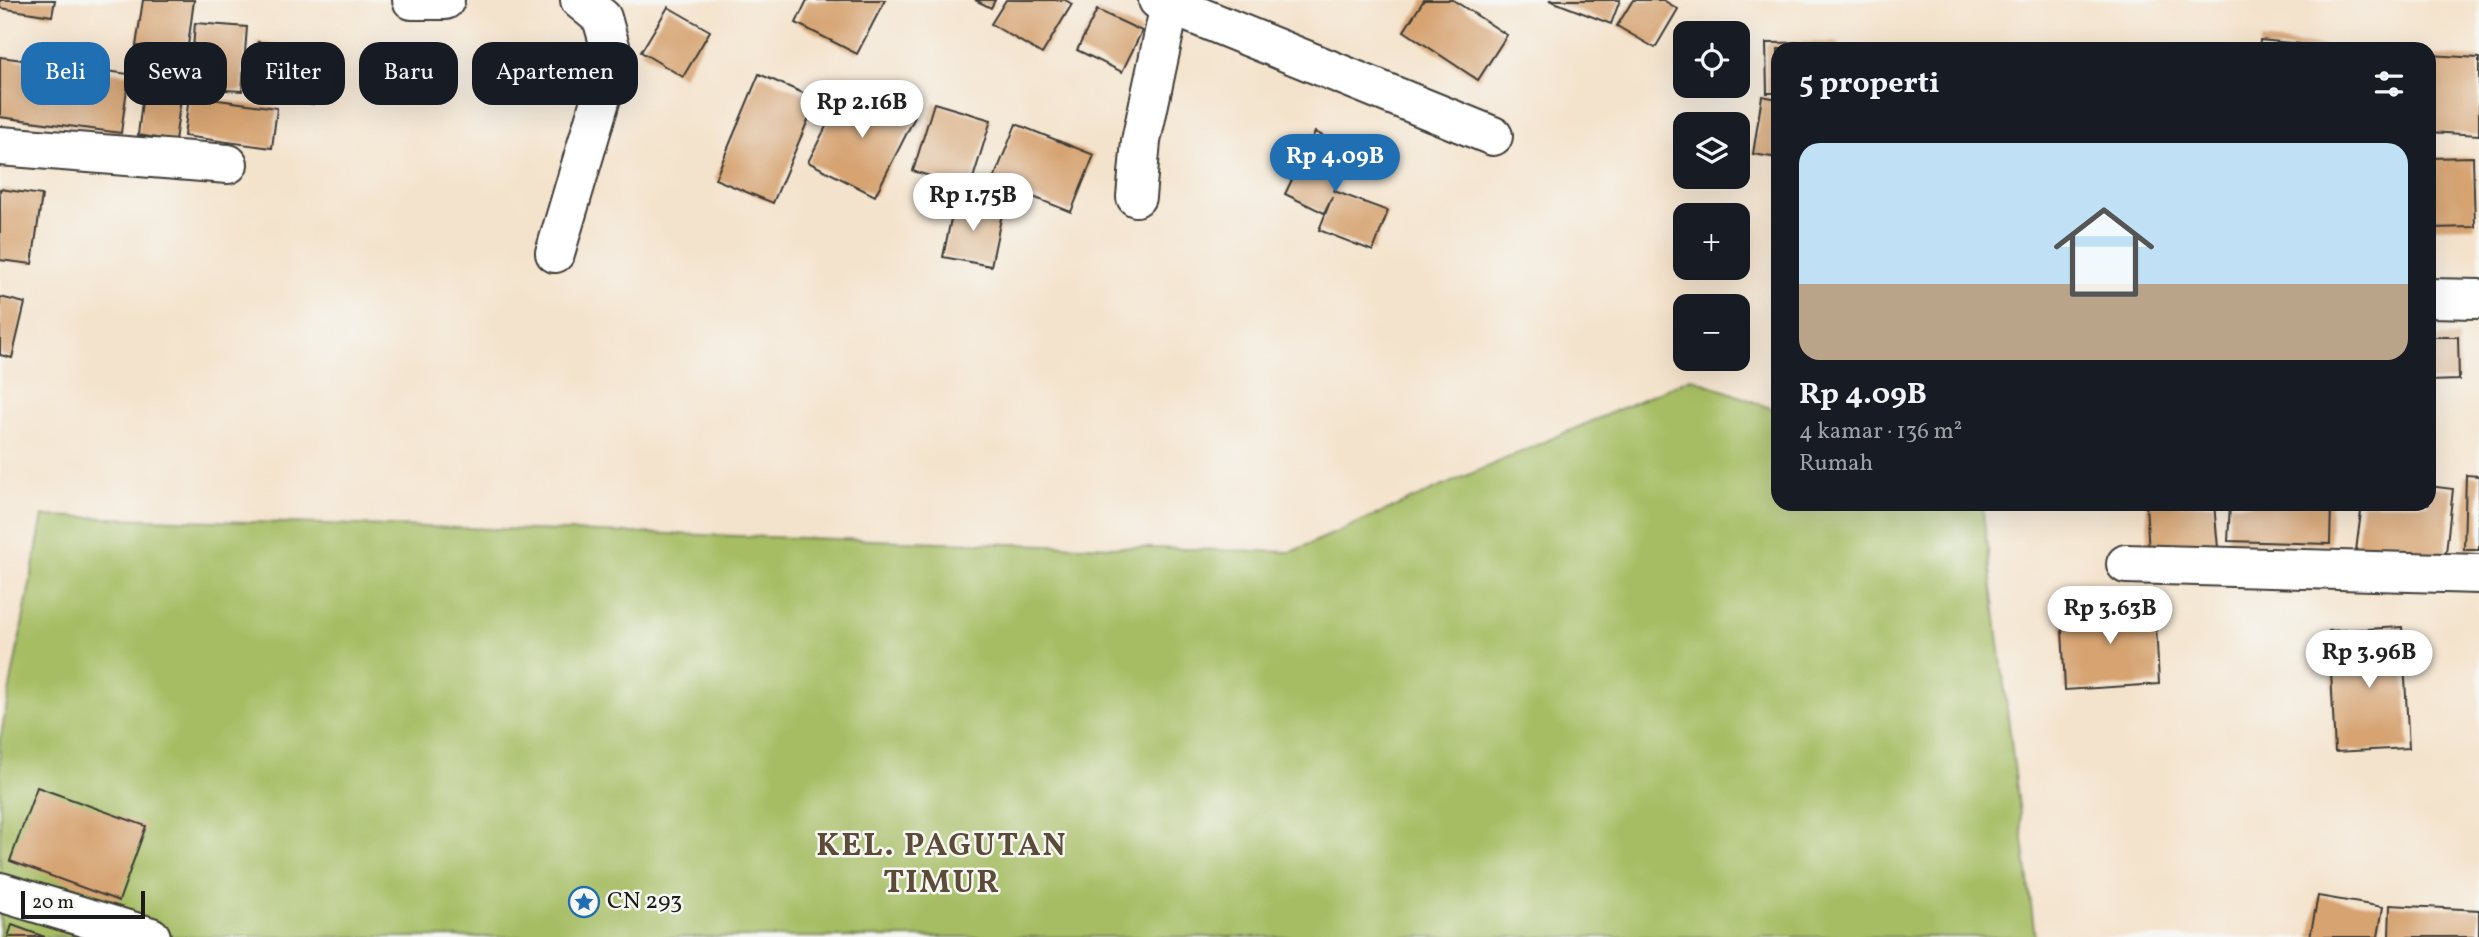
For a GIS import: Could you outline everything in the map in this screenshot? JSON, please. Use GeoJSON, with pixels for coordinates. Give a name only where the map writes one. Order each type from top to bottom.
{"type":"FeatureCollection","features":[{"type":"Feature","properties":{"kind":"street"},"geometry":{"type":"LineString","coordinates":[[412,0],[445,0]]}},
{"type":"Feature","properties":{"kind":"street"},"geometry":{"type":"LineString","coordinates":[[555,253],[613,57],[601,18],[580,0]]}},
{"type":"Feature","properties":{"kind":"street"},"geometry":{"type":"LineString","coordinates":[[1136,197],[1141,141],[1166,2],[1493,136]]}},
{"type":"Feature","properties":{"kind":"street"},"geometry":{"type":"LineString","coordinates":[[0,146],[228,164]]}},
{"type":"Feature","properties":{"kind":"street"},"geometry":{"type":"LineString","coordinates":[[2436,298],[2479,299]]}},
{"type":"Feature","properties":{"kind":"street"},"geometry":{"type":"LineString","coordinates":[[2126,564],[2479,574]]}},
{"type":"Feature","properties":{"kind":"street"},"geometry":{"type":"LineString","coordinates":[[0,892],[150,937]]}},
{"type":"Feature","properties":{"kind":"green space"},"geometry":{"type":"Polygon","coordinates":[[[1691,378],[1771,408],[1771,511],[1983,511],[2035,937],[0,937],[0,740],[43,516],[1291,552],[1691,378]]]}},
{"type":"Feature","properties":{"kind":"building"},"geometry":{"type":"Polygon","coordinates":[[[0,0],[55,0],[52,16],[0,8],[0,0]]]}},
{"type":"Feature","properties":{"kind":"building"},"geometry":{"type":"Polygon","coordinates":[[[143,0],[194,0],[188,42],[137,42],[143,0]]]}},
{"type":"Feature","properties":{"kind":"building"},"geometry":{"type":"Polygon","coordinates":[[[807,0],[885,0],[857,54],[796,23],[807,0]]]}},
{"type":"Feature","properties":{"kind":"building"},"geometry":{"type":"Polygon","coordinates":[[[975,0],[995,0],[991,8],[975,0]]]}},
{"type":"Feature","properties":{"kind":"building"},"geometry":{"type":"Polygon","coordinates":[[[1006,0],[1065,0],[1072,4],[1042,54],[991,24],[1006,0]]]}},
{"type":"Feature","properties":{"kind":"building"},"geometry":{"type":"Polygon","coordinates":[[[1424,0],[1453,0],[1507,35],[1478,80],[1404,31],[1424,0]]]}},
{"type":"Feature","properties":{"kind":"building"},"geometry":{"type":"Polygon","coordinates":[[[1549,0],[1620,0],[1611,24],[1549,0]]]}},
{"type":"Feature","properties":{"kind":"building"},"geometry":{"type":"Polygon","coordinates":[[[1633,0],[1663,0],[1678,9],[1655,48],[1617,26],[1633,0]]]}},
{"type":"Feature","properties":{"kind":"building"},"geometry":{"type":"Polygon","coordinates":[[[668,7],[710,31],[683,77],[641,52],[668,7]]]}},
{"type":"Feature","properties":{"kind":"building"},"geometry":{"type":"Polygon","coordinates":[[[1097,10],[1142,31],[1122,72],[1077,50],[1097,10]]]}},
{"type":"Feature","properties":{"kind":"building"},"geometry":{"type":"Polygon","coordinates":[[[195,23],[247,27],[246,42],[241,42],[241,91],[227,90],[227,42],[194,42],[195,23]]]}},
{"type":"Feature","properties":{"kind":"building"},"geometry":{"type":"Polygon","coordinates":[[[1766,43],[1771,43],[1771,93],[1767,93],[1766,43]]]}},
{"type":"Feature","properties":{"kind":"building"},"geometry":{"type":"Polygon","coordinates":[[[2436,55],[2479,58],[2479,135],[2436,132],[2436,55]]]}},
{"type":"Feature","properties":{"kind":"building"},"geometry":{"type":"Polygon","coordinates":[[[0,57],[21,60],[21,105],[110,105],[110,71],[124,73],[125,105],[121,133],[0,117],[0,57]]]}},
{"type":"Feature","properties":{"kind":"building"},"geometry":{"type":"Polygon","coordinates":[[[759,74],[817,99],[773,203],[715,179],[759,74]]]}},
{"type":"Feature","properties":{"kind":"building"},"geometry":{"type":"Polygon","coordinates":[[[848,83],[915,117],[875,196],[808,162],[848,83]]]}},
{"type":"Feature","properties":{"kind":"building"},"geometry":{"type":"Polygon","coordinates":[[[1762,96],[1771,98],[1771,157],[1753,154],[1762,96]]]}},
{"type":"Feature","properties":{"kind":"building"},"geometry":{"type":"Polygon","coordinates":[[[227,101],[277,108],[272,148],[184,136],[188,105],[227,105],[227,101]]]}},
{"type":"Feature","properties":{"kind":"building"},"geometry":{"type":"Polygon","coordinates":[[[934,103],[991,120],[970,188],[913,171],[934,103]]]}},
{"type":"Feature","properties":{"kind":"building"},"geometry":{"type":"Polygon","coordinates":[[[142,105],[180,105],[175,141],[138,135],[142,105]]]}},
{"type":"Feature","properties":{"kind":"building"},"geometry":{"type":"Polygon","coordinates":[[[1016,124],[1094,155],[1071,212],[993,181],[1016,124]]]}},
{"type":"Feature","properties":{"kind":"building"},"geometry":{"type":"Polygon","coordinates":[[[1315,132],[1353,151],[1334,191],[1388,211],[1373,251],[1319,230],[1332,197],[1324,213],[1285,194],[1315,132]]]}},
{"type":"Feature","properties":{"kind":"building"},"geometry":{"type":"Polygon","coordinates":[[[2473,157],[2475,227],[2436,228],[2436,158],[2473,157]]]}},
{"type":"Feature","properties":{"kind":"building"},"geometry":{"type":"Polygon","coordinates":[[[0,189],[42,195],[32,264],[0,260],[0,189]]]}},
{"type":"Feature","properties":{"kind":"building"},"geometry":{"type":"Polygon","coordinates":[[[955,200],[1003,209],[991,266],[943,257],[955,200]]]}},
{"type":"Feature","properties":{"kind":"building"},"geometry":{"type":"Polygon","coordinates":[[[0,297],[25,303],[12,358],[0,355],[0,297]]]}},
{"type":"Feature","properties":{"kind":"building"},"geometry":{"type":"Polygon","coordinates":[[[2436,337],[2458,337],[2459,380],[2436,381],[2436,337]]]}},
{"type":"Feature","properties":{"kind":"building"},"geometry":{"type":"Polygon","coordinates":[[[2466,475],[2479,476],[2479,550],[2464,550],[2466,475]]]}},
{"type":"Feature","properties":{"kind":"building"},"geometry":{"type":"Polygon","coordinates":[[[2436,487],[2453,489],[2445,562],[2356,551],[2361,511],[2436,511],[2436,487]]]}},
{"type":"Feature","properties":{"kind":"building"},"geometry":{"type":"Polygon","coordinates":[[[2146,511],[2215,511],[2218,548],[2149,554],[2146,511]]]}},
{"type":"Feature","properties":{"kind":"building"},"geometry":{"type":"Polygon","coordinates":[[[2230,511],[2331,511],[2330,544],[2228,541],[2230,511]]]}},
{"type":"Feature","properties":{"kind":"building"},"geometry":{"type":"Polygon","coordinates":[[[2155,602],[2159,684],[2065,690],[2061,608],[2155,602]]]}},
{"type":"Feature","properties":{"kind":"building"},"geometry":{"type":"Polygon","coordinates":[[[2402,627],[2409,748],[2335,752],[2329,631],[2402,627]]]}},
{"type":"Feature","properties":{"kind":"building"},"geometry":{"type":"Polygon","coordinates":[[[37,787],[146,826],[119,901],[10,861],[37,787]]]}},
{"type":"Feature","properties":{"kind":"building"},"geometry":{"type":"Polygon","coordinates":[[[2318,896],[2383,907],[2378,937],[2310,937],[2318,896]]]}},
{"type":"Feature","properties":{"kind":"building"},"geometry":{"type":"Polygon","coordinates":[[[2390,905],[2479,910],[2479,937],[2389,937],[2390,905]]]}},
{"type":"Feature","properties":{"kind":"building"},"geometry":{"type":"Polygon","coordinates":[[[12,925],[45,937],[8,937],[12,925]]]}},
{"type":"Feature","properties":{"kind":"place","name":"CN 293"},"geometry":{"type":"Point","coordinates":[584,902]}},
{"type":"Feature","properties":{"kind":"district","name":"KEL. PAGUTAN TIMUR"},"geometry":{"type":"Point","coordinates":[942,866]}}]}
